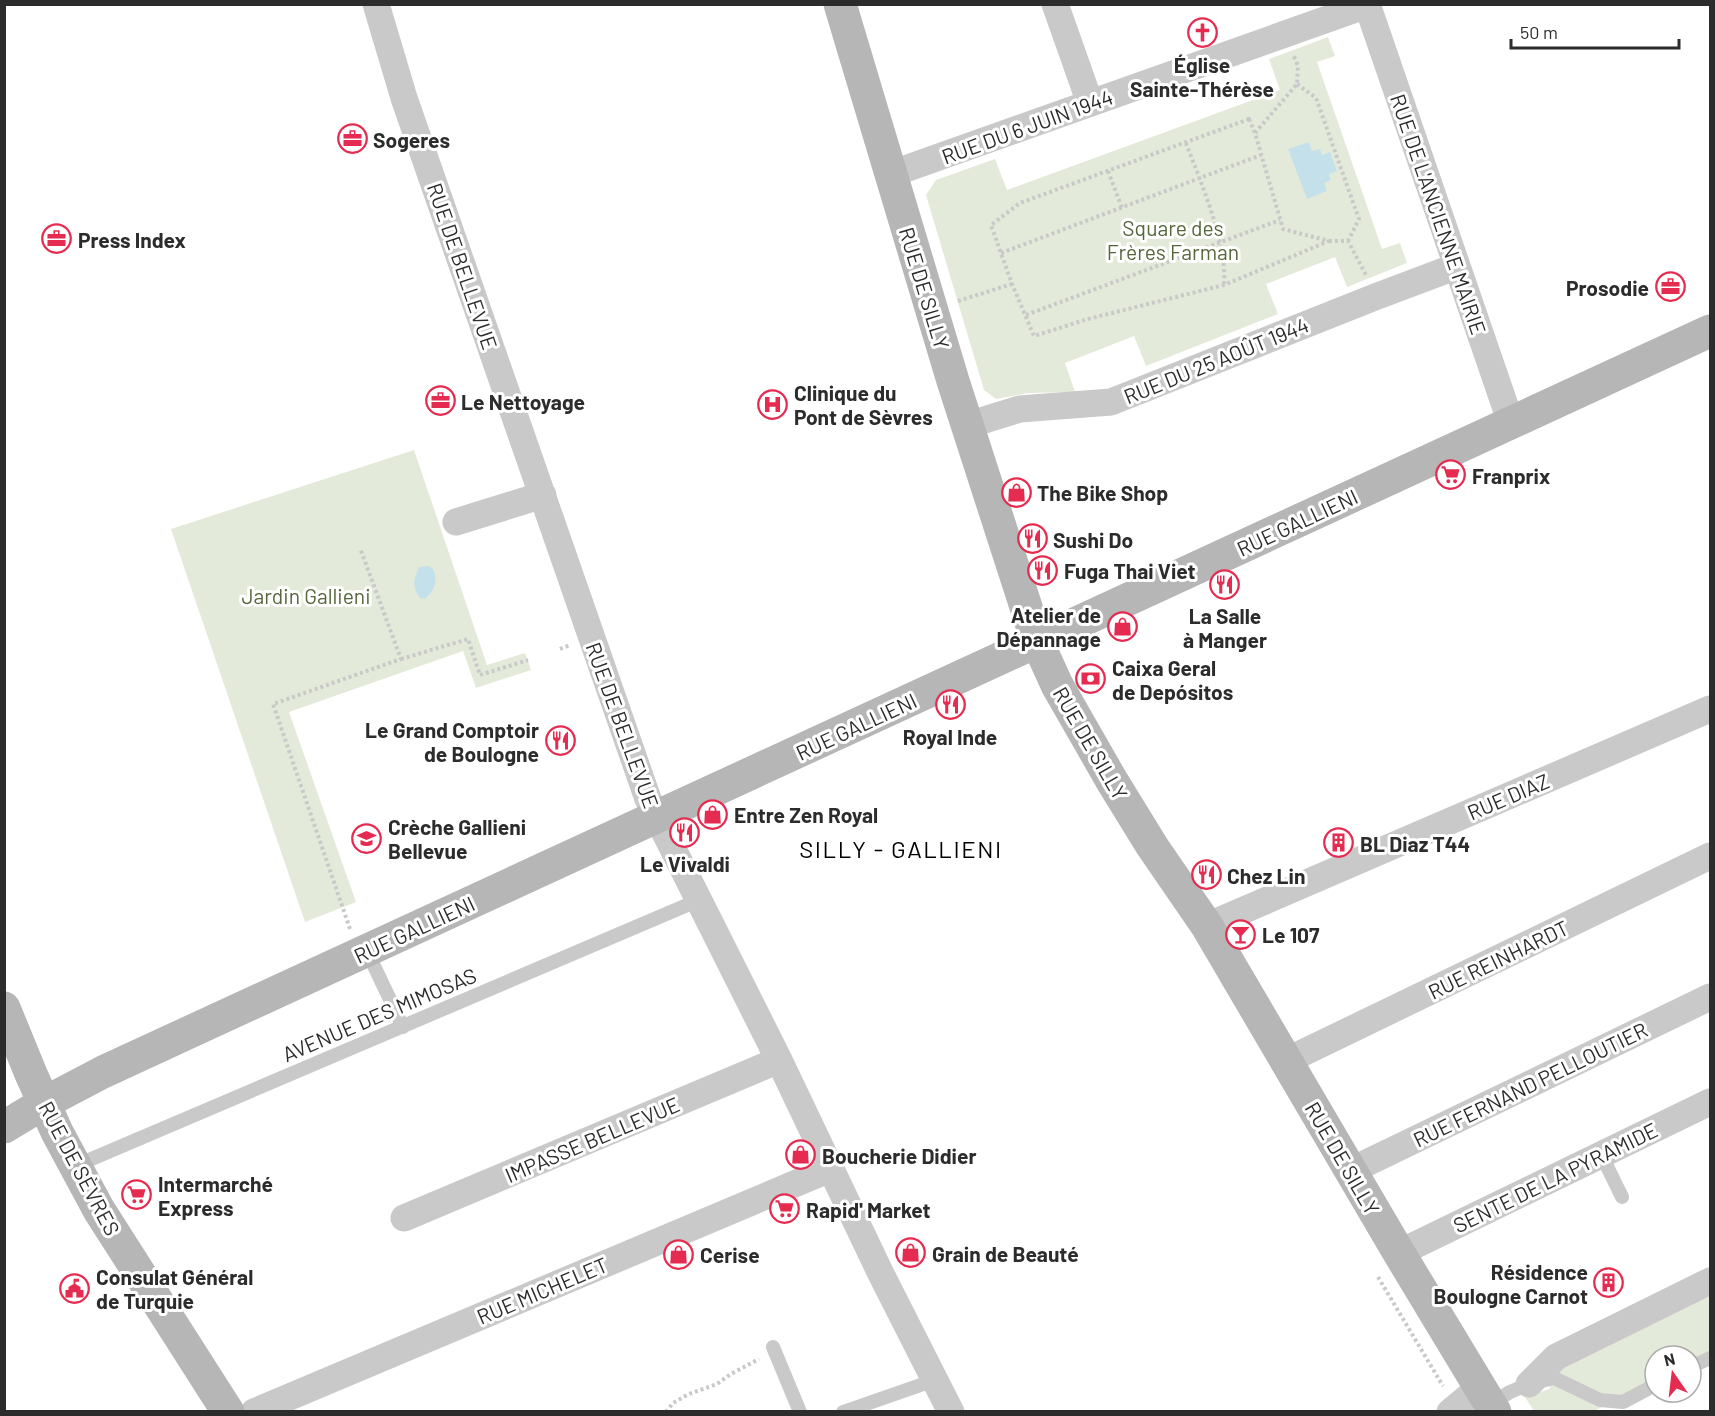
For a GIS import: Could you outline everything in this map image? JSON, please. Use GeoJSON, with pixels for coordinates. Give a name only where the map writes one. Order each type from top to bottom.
{"type":"FeatureCollection","features":[{"type":"Feature","properties":{"kind":"street","name":"RUE DE BELLEVUE"},"geometry":{"type":"LineString","coordinates":[[376,4],[404,98],[648,799],[951,1412]]}},
{"type":"Feature","properties":{"kind":"street","name":"RUE DE SILLY"},"geometry":{"type":"LineString","coordinates":[[840,4],[968,425],[1037,641],[1057,685],[1152,846],[1207,926],[1350,1171],[1489,1402]]}},
{"type":"Feature","properties":{"kind":"street"},"geometry":{"type":"LineString","coordinates":[[1055,4],[1090,103]]}},
{"type":"Feature","properties":{"kind":"street","name":"RUE DU 6 JUIN 1944"},"geometry":{"type":"LineString","coordinates":[[891,174],[1367,5]]}},
{"type":"Feature","properties":{"kind":"street","name":"RUE DE L'ANCIENNE MAIRIE"},"geometry":{"type":"LineString","coordinates":[[1367,5],[1511,423]]}},
{"type":"Feature","properties":{"kind":"street","name":"RUE DU 25 AOÛT 1944"},"geometry":{"type":"LineString","coordinates":[[968,425],[1020,409],[1112,402],[1457,266]]}},
{"type":"Feature","properties":{"kind":"street","name":"RUE GALLIENI"},"geometry":{"type":"LineString","coordinates":[[4,1127],[94,1077],[656,817],[790,746],[1018,651],[1710,331]]}},
{"type":"Feature","properties":{"kind":"street"},"geometry":{"type":"LineString","coordinates":[[456,522],[543,495]]}},
{"type":"Feature","properties":{"kind":"street","name":"RUE DIAZ"},"geometry":{"type":"LineString","coordinates":[[1207,926],[1710,709]]}},
{"type":"Feature","properties":{"kind":"street","name":"RUE REINHARDT"},"geometry":{"type":"LineString","coordinates":[[1286,1061],[1710,856]]}},
{"type":"Feature","properties":{"kind":"street","name":"RUE FERNAND PELLOUTIER"},"geometry":{"type":"LineString","coordinates":[[1350,1171],[1710,997]]}},
{"type":"Feature","properties":{"kind":"street","name":"RUE DE SÈVRES"},"geometry":{"type":"LineString","coordinates":[[4,1008],[44,1103],[99,1210],[228,1412]]}},
{"type":"Feature","properties":{"kind":"street","name":"IMPASSE BELLEVUE"},"geometry":{"type":"LineString","coordinates":[[404,1218],[779,1060]]}},
{"type":"Feature","properties":{"kind":"street","name":"SENTE DE LA PYRAMIDE"},"geometry":{"type":"LineString","coordinates":[[1399,1253],[1710,1102]]}},
{"type":"Feature","properties":{"kind":"street","name":"RUE MICHELET"},"geometry":{"type":"LineString","coordinates":[[254,1412],[831,1169]]}},
{"type":"Feature","properties":{"kind":"street"},"geometry":{"type":"LineString","coordinates":[[1527,1374],[1556,1357],[1710,1281]]}},
{"type":"Feature","properties":{"kind":"street"},"geometry":{"type":"LineString","coordinates":[[1450,1412],[1468,1397],[1489,1402]]}},
{"type":"Feature","properties":{"kind":"lane","name":"AVENUE DES MIMOSAS"},"geometry":{"type":"LineString","coordinates":[[75,1166],[699,900]]}},
{"type":"Feature","properties":{"kind":"lane"},"geometry":{"type":"LineString","coordinates":[[362,953],[404,1027]]}},
{"type":"Feature","properties":{"kind":"lane"},"geometry":{"type":"LineString","coordinates":[[1601,1154],[1622,1197]]}},
{"type":"Feature","properties":{"kind":"lane"},"geometry":{"type":"LineString","coordinates":[[773,1347],[800,1412]]}},
{"type":"Feature","properties":{"kind":"lane"},"geometry":{"type":"LineString","coordinates":[[1489,1402],[1510,1392],[1527,1374],[1554,1378],[1600,1400],[1623,1401],[1643,1391]]}},
{"type":"Feature","properties":{"kind":"lane"},"geometry":{"type":"LineString","coordinates":[[843,1412],[935,1380]]}},
{"type":"Feature","properties":{"kind":"path"},"geometry":{"type":"LineString","coordinates":[[1255,133],[1296,84],[1298,66],[1285,34]]}},
{"type":"Feature","properties":{"kind":"path"},"geometry":{"type":"LineString","coordinates":[[1296,84],[1316,98],[1359,219],[1348,241]]}},
{"type":"Feature","properties":{"kind":"path"},"geometry":{"type":"LineString","coordinates":[[1329,241],[1224,285],[1088,318],[1034,336],[991,225],[1020,202],[1249,119],[1283,229],[1329,241],[1348,241]]}},
{"type":"Feature","properties":{"kind":"path"},"geometry":{"type":"LineString","coordinates":[[1186,143],[1200,178],[1220,242],[1226,268],[1224,285]]}},
{"type":"Feature","properties":{"kind":"path"},"geometry":{"type":"LineString","coordinates":[[1001,253],[1262,155]]}},
{"type":"Feature","properties":{"kind":"path"},"geometry":{"type":"LineString","coordinates":[[1108,171],[1122,208]]}},
{"type":"Feature","properties":{"kind":"path"},"geometry":{"type":"LineString","coordinates":[[1026,315],[1280,220]]}},
{"type":"Feature","properties":{"kind":"path"},"geometry":{"type":"LineString","coordinates":[[1348,241],[1368,278]]}},
{"type":"Feature","properties":{"kind":"path"},"geometry":{"type":"LineString","coordinates":[[958,301],[1012,284]]}},
{"type":"Feature","properties":{"kind":"path"},"geometry":{"type":"LineString","coordinates":[[360,548],[400,659]]}},
{"type":"Feature","properties":{"kind":"path"},"geometry":{"type":"LineString","coordinates":[[362,953],[343,906],[273,704],[400,659],[468,639],[480,675],[528,660]]}},
{"type":"Feature","properties":{"kind":"path"},"geometry":{"type":"LineString","coordinates":[[666,1412],[673,1403],[689,1394],[717,1384],[731,1374],[755,1363],[773,1347]]}},
{"type":"Feature","properties":{"kind":"green space","name":"Square des Frères Farman"},"geometry":{"type":"Polygon","coordinates":[[[1328,37],[1335,56],[1317,62],[1382,249],[1400,243],[1407,263],[1347,287],[1335,257],[1266,284],[1278,314],[1146,366],[1134,336],[1065,363],[1075,392],[1029,393],[996,399],[984,390],[926,195],[936,180],[995,159],[1007,190],[1280,90],[1269,59],[1328,37]]]}},
{"type":"Feature","properties":{"kind":"green space","name":"Jardin Gallieni"},"geometry":{"type":"Polygon","coordinates":[[[414,450],[487,665],[525,653],[531,670],[476,688],[463,651],[289,712],[356,902],[305,922],[171,529],[414,450]]]}},
{"type":"Feature","properties":{"kind":"green space"},"geometry":{"type":"Polygon","coordinates":[[[1710,1289],[1710,1352],[1703,1356],[1703,1344],[1643,1344],[1643,1386],[1594,1411],[1534,1411],[1525,1397],[1549,1389],[1561,1361],[1710,1289]]]}},
{"type":"Feature","properties":{"kind":"water"},"geometry":{"type":"Polygon","coordinates":[[[1309,142],[1312,151],[1320,149],[1322,155],[1330,152],[1337,171],[1329,174],[1331,180],[1324,183],[1327,191],[1307,199],[1288,149],[1309,142]]]}},
{"type":"Feature","properties":{"kind":"water"},"geometry":{"type":"Polygon","coordinates":[[[429,566],[433,569],[436,578],[434,588],[424,599],[417,594],[415,580],[419,567],[429,566]]]}},
{"type":"Feature","properties":{"kind":"place","name":"Église Sainte-Thérèse"},"geometry":{"type":"Point","coordinates":[1202,33]}},
{"type":"Feature","properties":{"kind":"place","name":"Sogeres"},"geometry":{"type":"Point","coordinates":[352,139]}},
{"type":"Feature","properties":{"kind":"place","name":"Press Index"},"geometry":{"type":"Point","coordinates":[57,239]}},
{"type":"Feature","properties":{"kind":"place","name":"Prosodie"},"geometry":{"type":"Point","coordinates":[1670,287]}},
{"type":"Feature","properties":{"kind":"place","name":"Le Nettoyage"},"geometry":{"type":"Point","coordinates":[440,401]}},
{"type":"Feature","properties":{"kind":"place","name":"Clinique du Pont de Sèvres"},"geometry":{"type":"Point","coordinates":[773,404]}},
{"type":"Feature","properties":{"kind":"place","name":"Franprix"},"geometry":{"type":"Point","coordinates":[1451,475]}},
{"type":"Feature","properties":{"kind":"place","name":"The Bike Shop"},"geometry":{"type":"Point","coordinates":[1016,492]}},
{"type":"Feature","properties":{"kind":"place","name":"Sushi Do"},"geometry":{"type":"Point","coordinates":[1032,539]}},
{"type":"Feature","properties":{"kind":"place","name":"Fuga Thai Viet"},"geometry":{"type":"Point","coordinates":[1043,570]}},
{"type":"Feature","properties":{"kind":"place","name":"La Salle à Manger"},"geometry":{"type":"Point","coordinates":[1225,584]}},
{"type":"Feature","properties":{"kind":"place","name":"Atelier de Dépannage"},"geometry":{"type":"Point","coordinates":[1122,626]}},
{"type":"Feature","properties":{"kind":"place","name":"Caixa Geral de Depósitos"},"geometry":{"type":"Point","coordinates":[1091,679]}},
{"type":"Feature","properties":{"kind":"place","name":"Royal Inde"},"geometry":{"type":"Point","coordinates":[950,705]}},
{"type":"Feature","properties":{"kind":"place","name":"Le Grand Comptoir de Boulogne"},"geometry":{"type":"Point","coordinates":[560,741]}},
{"type":"Feature","properties":{"kind":"place","name":"Entre Zen Royal"},"geometry":{"type":"Point","coordinates":[713,814]}},
{"type":"Feature","properties":{"kind":"place","name":"Le Vivaldi"},"geometry":{"type":"Point","coordinates":[685,832]}},
{"type":"Feature","properties":{"kind":"place","name":"Crèche Gallieni Bellevue"},"geometry":{"type":"Point","coordinates":[367,838]}},
{"type":"Feature","properties":{"kind":"place","name":"BL Diaz T44"},"geometry":{"type":"Point","coordinates":[1339,843]}},
{"type":"Feature","properties":{"kind":"place","name":"Chez Lin"},"geometry":{"type":"Point","coordinates":[1206,875]}},
{"type":"Feature","properties":{"kind":"place","name":"Le 107"},"geometry":{"type":"Point","coordinates":[1241,934]}},
{"type":"Feature","properties":{"kind":"place","name":"Boucherie Didier"},"geometry":{"type":"Point","coordinates":[801,1155]}},
{"type":"Feature","properties":{"kind":"place","name":"Intermarché Express"},"geometry":{"type":"Point","coordinates":[137,1195]}},
{"type":"Feature","properties":{"kind":"place","name":"Rapid' Market"},"geometry":{"type":"Point","coordinates":[785,1209]}},
{"type":"Feature","properties":{"kind":"place","name":"Grain de Beauté"},"geometry":{"type":"Point","coordinates":[911,1253]}},
{"type":"Feature","properties":{"kind":"place","name":"Cerise"},"geometry":{"type":"Point","coordinates":[679,1254]}},
{"type":"Feature","properties":{"kind":"place","name":"Résidence Boulogne Carnot"},"geometry":{"type":"Point","coordinates":[1609,1283]}},
{"type":"Feature","properties":{"kind":"place","name":"Consulat Général de Turquie"},"geometry":{"type":"Point","coordinates":[75,1288]}},
{"type":"Feature","properties":{"kind":"district","name":"SILLY - GALLIENI"},"geometry":{"type":"Point","coordinates":[901,848]}}]}
